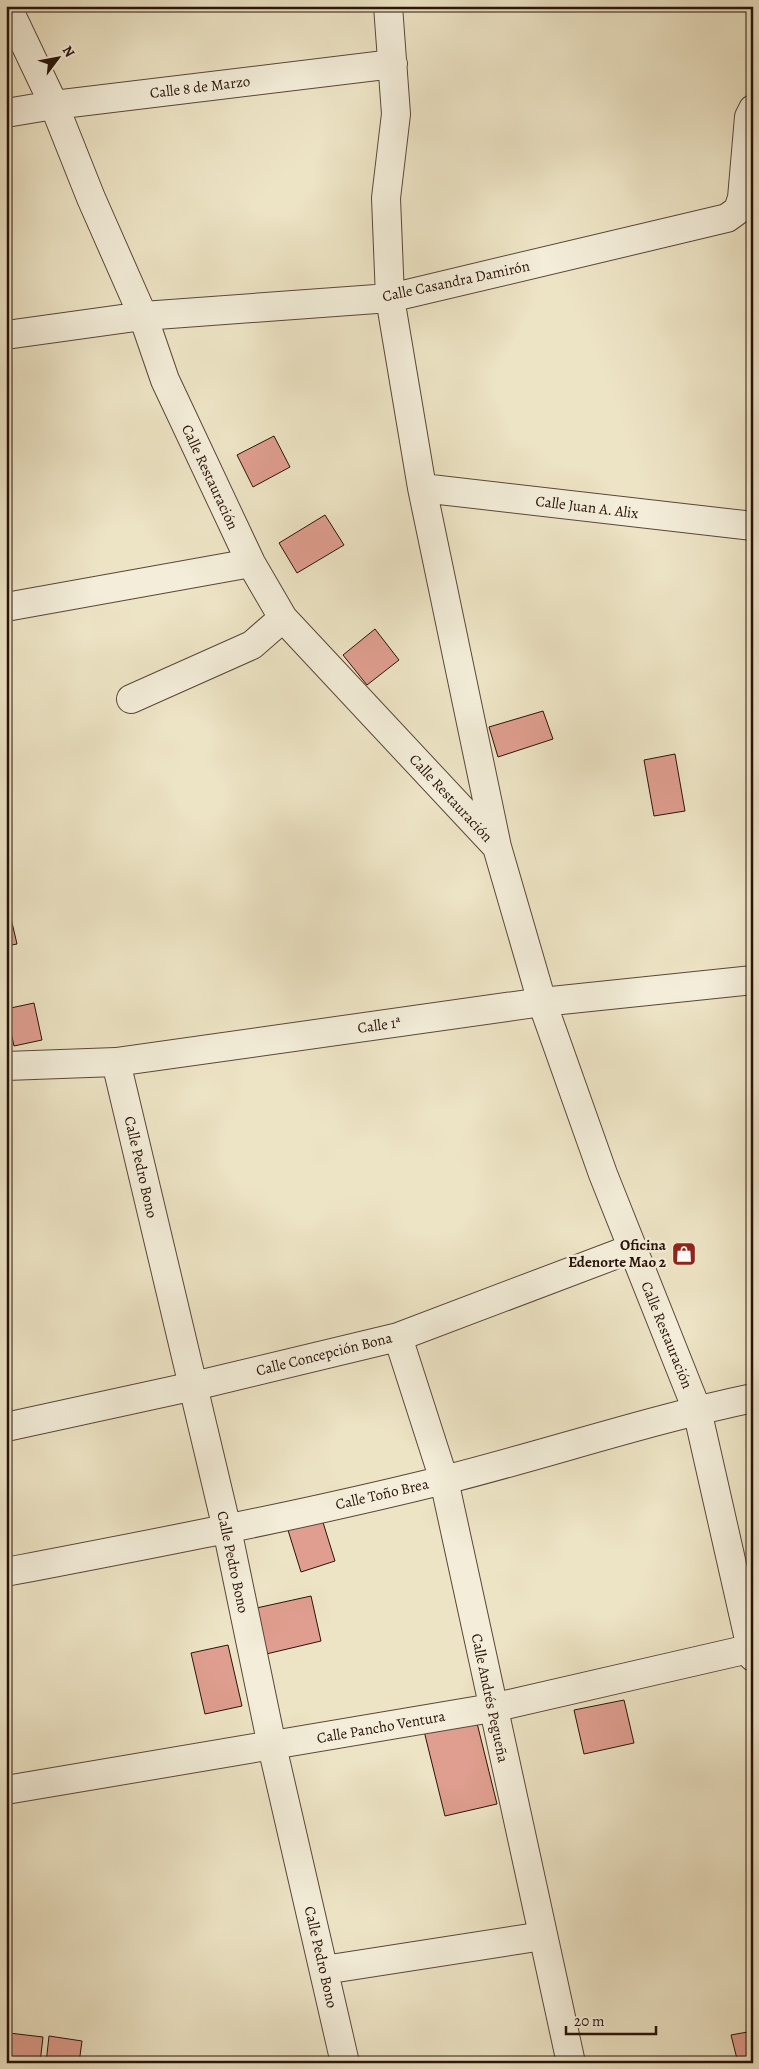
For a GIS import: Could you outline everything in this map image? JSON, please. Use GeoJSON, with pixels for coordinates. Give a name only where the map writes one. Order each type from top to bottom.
{"type":"FeatureCollection","features":[{"type":"Feature","properties":{"kind":"street","name":"Calle Restauración"},"geometry":{"type":"LineString","coordinates":[[7,6],[54,105],[91,198],[143,316],[165,380],[251,563],[283,618],[497,847],[542,1002],[603,1174],[697,1410],[752,1651]]}},
{"type":"Feature","properties":{"kind":"street"},"geometry":{"type":"LineString","coordinates":[[388,6],[396,114],[386,198],[390,298],[422,488],[497,847]]}},
{"type":"Feature","properties":{"kind":"street","name":"Calle 8 de Marzo"},"geometry":{"type":"LineString","coordinates":[[6,113],[54,105],[393,64]]}},
{"type":"Feature","properties":{"kind":"street","name":"Calle Casandra Damirón"},"geometry":{"type":"LineString","coordinates":[[6,335],[143,316],[390,298],[727,218],[738,210],[742,198],[749,117],[753,109]]}},
{"type":"Feature","properties":{"kind":"street","name":"Calle Juan A. Alix"},"geometry":{"type":"LineString","coordinates":[[422,488],[753,526]]}},
{"type":"Feature","properties":{"kind":"street"},"geometry":{"type":"LineString","coordinates":[[6,607],[251,563]]}},
{"type":"Feature","properties":{"kind":"street"},"geometry":{"type":"LineString","coordinates":[[131,699],[252,645],[283,618]]}},
{"type":"Feature","properties":{"kind":"street","name":"Calle 1ª"},"geometry":{"type":"LineString","coordinates":[[6,1066],[116,1062],[542,1002],[753,980]]}},
{"type":"Feature","properties":{"kind":"street","name":"Calle Pedro Bono"},"geometry":{"type":"LineString","coordinates":[[116,1062],[227,1529],[272,1746],[345,2063]]}},
{"type":"Feature","properties":{"kind":"street","name":"Calle Concepción Bona"},"geometry":{"type":"LineString","coordinates":[[6,1427],[194,1386],[398,1337],[632,1248]]}},
{"type":"Feature","properties":{"kind":"street","name":"Calle Andrés Pegueña"},"geometry":{"type":"LineString","coordinates":[[398,1337],[444,1480],[492,1708],[571,2063]]}},
{"type":"Feature","properties":{"kind":"street","name":"Calle Toño Brea"},"geometry":{"type":"LineString","coordinates":[[6,1572],[227,1529],[444,1480],[697,1410],[753,1398]]}},
{"type":"Feature","properties":{"kind":"street","name":"Calle Pancho Ventura"},"geometry":{"type":"LineString","coordinates":[[6,1790],[492,1708],[752,1651]]}},
{"type":"Feature","properties":{"kind":"street"},"geometry":{"type":"LineString","coordinates":[[324,1970],[543,1936]]}},
{"type":"Feature","properties":{"kind":"building"},"geometry":{"type":"Polygon","coordinates":[[[274,436],[290,467],[253,487],[237,455],[274,436]]]}},
{"type":"Feature","properties":{"kind":"building"},"geometry":{"type":"Polygon","coordinates":[[[325,515],[344,545],[297,573],[279,543],[325,515]]]}},
{"type":"Feature","properties":{"kind":"building"},"geometry":{"type":"Polygon","coordinates":[[[375,629],[399,660],[367,685],[343,655],[375,629]]]}},
{"type":"Feature","properties":{"kind":"building"},"geometry":{"type":"Polygon","coordinates":[[[543,711],[553,739],[498,757],[489,727],[543,711]]]}},
{"type":"Feature","properties":{"kind":"building"},"geometry":{"type":"Polygon","coordinates":[[[675,754],[685,811],[654,816],[644,760],[675,754]]]}},
{"type":"Feature","properties":{"kind":"building"},"geometry":{"type":"Polygon","coordinates":[[[10,914],[17,944],[6,946],[6,915],[10,914]]]}},
{"type":"Feature","properties":{"kind":"building"},"geometry":{"type":"Polygon","coordinates":[[[34,1003],[42,1040],[14,1046],[6,1009],[34,1003]]]}},
{"type":"Feature","properties":{"kind":"building"},"geometry":{"type":"Polygon","coordinates":[[[321,1516],[335,1561],[301,1572],[287,1527],[321,1516]]]}},
{"type":"Feature","properties":{"kind":"building"},"geometry":{"type":"Polygon","coordinates":[[[311,1596],[321,1641],[262,1655],[252,1609],[311,1596]]]}},
{"type":"Feature","properties":{"kind":"building"},"geometry":{"type":"Polygon","coordinates":[[[228,1645],[242,1706],[205,1714],[191,1653],[228,1645]]]}},
{"type":"Feature","properties":{"kind":"building"},"geometry":{"type":"Polygon","coordinates":[[[624,1700],[634,1743],[584,1754],[574,1710],[624,1700]]]}},
{"type":"Feature","properties":{"kind":"building"},"geometry":{"type":"Polygon","coordinates":[[[476,1719],[497,1804],[445,1816],[424,1731],[476,1719]]]}},
{"type":"Feature","properties":{"kind":"building"},"geometry":{"type":"Polygon","coordinates":[[[753,2031],[753,2063],[738,2063],[731,2035],[753,2031]]]}},
{"type":"Feature","properties":{"kind":"building"},"geometry":{"type":"Polygon","coordinates":[[[9,2033],[43,2037],[40,2063],[6,2063],[9,2033]]]}},
{"type":"Feature","properties":{"kind":"building"},"geometry":{"type":"Polygon","coordinates":[[[49,2036],[82,2041],[79,2063],[46,2063],[49,2036]]]}},
{"type":"Feature","properties":{"kind":"place","name":"Oficina Edenorte Mao 2"},"geometry":{"type":"Point","coordinates":[684,1254]}}]}
